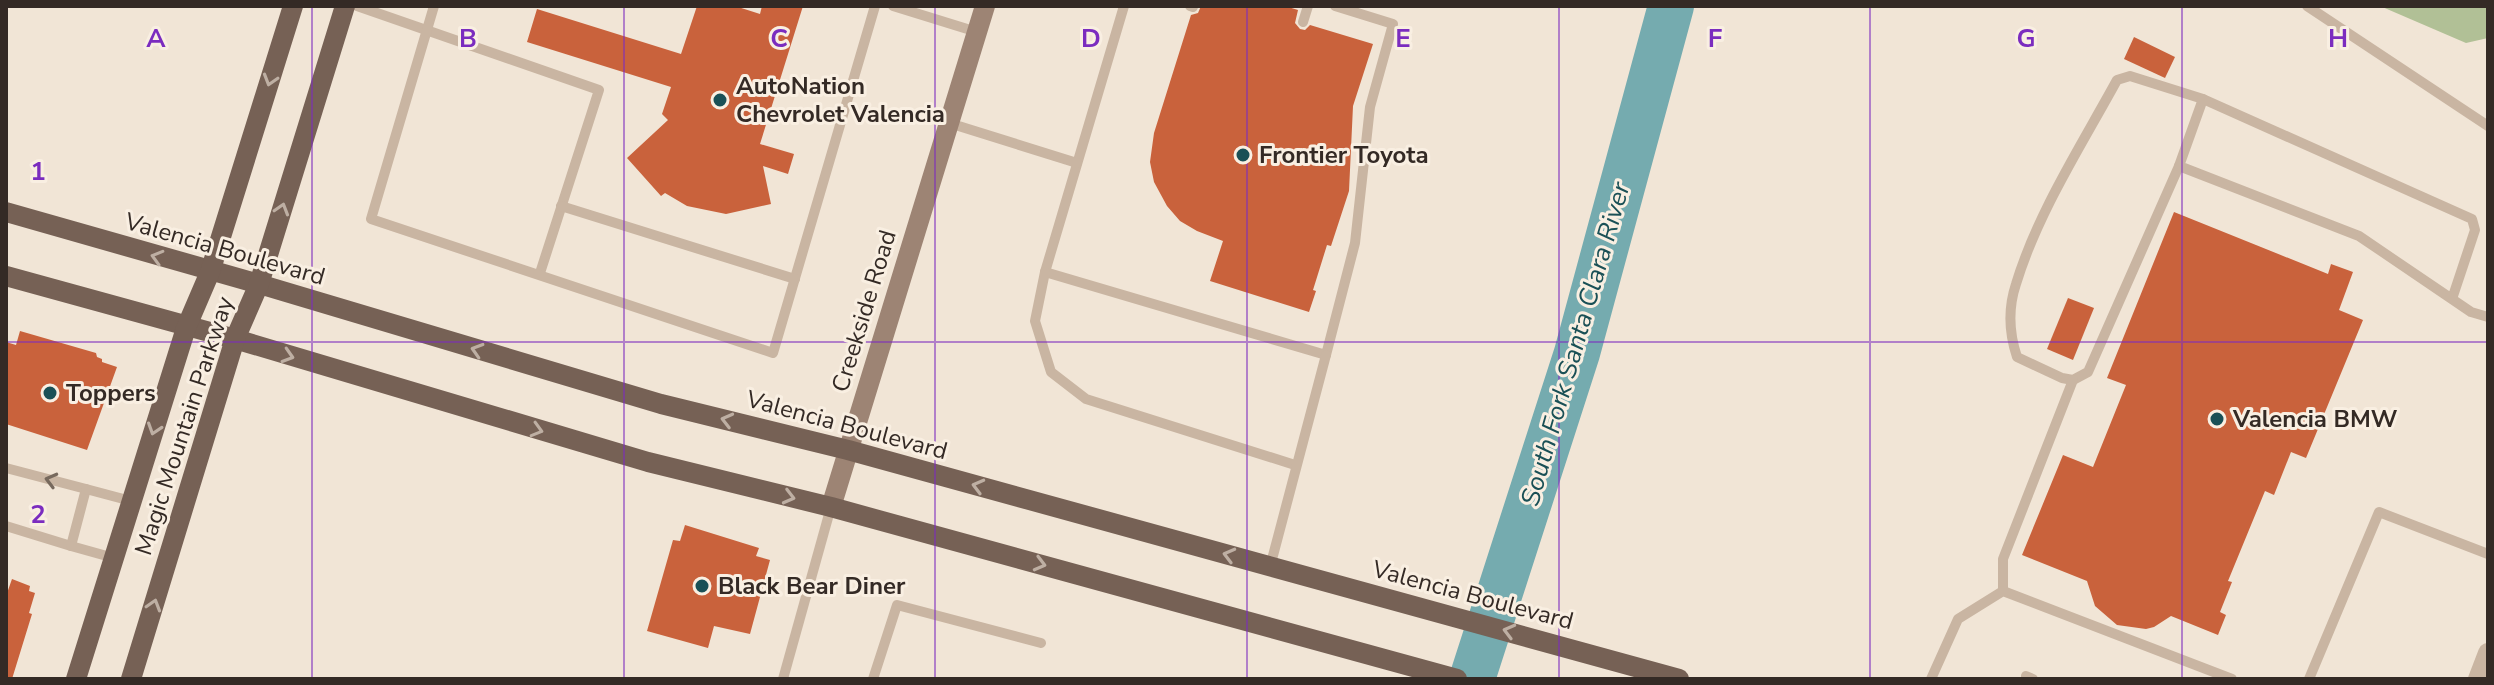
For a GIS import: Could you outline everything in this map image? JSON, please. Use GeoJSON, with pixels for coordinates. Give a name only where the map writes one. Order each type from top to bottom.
{"type":"FeatureCollection","features":[{"type":"Feature","properties":{"kind":"main road","name":"Magic Mountain Parkway"},"geometry":{"type":"LineString","coordinates":[[76,679],[186,328],[210,272],[293,6]]}},
{"type":"Feature","properties":{"kind":"main road","name":"Magic Mountain Parkway"},"geometry":{"type":"LineString","coordinates":[[131,679],[235,339],[259,284],[345,6]]}},
{"type":"Feature","properties":{"kind":"main road","name":"Valencia Boulevard"},"geometry":{"type":"LineString","coordinates":[[6,212],[661,404],[848,450],[1679,679]]}},
{"type":"Feature","properties":{"kind":"main road"},"geometry":{"type":"LineString","coordinates":[[6,276],[235,339],[633,458],[831,507],[1457,679]]}},
{"type":"Feature","properties":{"kind":"street","name":"Creekside Road"},"geometry":{"type":"LineString","coordinates":[[831,507],[985,6]]}},
{"type":"Feature","properties":{"kind":"street"},"geometry":{"type":"LineString","coordinates":[[2478,679],[2488,653]]}},
{"type":"Feature","properties":{"kind":"lane"},"geometry":{"type":"LineString","coordinates":[[357,6],[599,90],[540,273]]}},
{"type":"Feature","properties":{"kind":"lane"},"geometry":{"type":"LineString","coordinates":[[434,6],[371,219],[773,353],[875,6]]}},
{"type":"Feature","properties":{"kind":"lane"},"geometry":{"type":"LineString","coordinates":[[893,6],[977,32]]}},
{"type":"Feature","properties":{"kind":"lane"},"geometry":{"type":"LineString","coordinates":[[1124,6],[1045,272],[1035,321],[1051,372],[1086,399],[1295,465]]}},
{"type":"Feature","properties":{"kind":"lane"},"geometry":{"type":"LineString","coordinates":[[1303,22],[1308,6]]}},
{"type":"Feature","properties":{"kind":"lane"},"geometry":{"type":"LineString","coordinates":[[1270,567],[1355,243],[1370,107],[1393,24],[1335,6]]}},
{"type":"Feature","properties":{"kind":"lane"},"geometry":{"type":"LineString","coordinates":[[2307,6],[2488,126]]}},
{"type":"Feature","properties":{"kind":"lane"},"geometry":{"type":"LineString","coordinates":[[2203,99],[2179,166],[2088,372],[2073,380],[2062,378],[2017,357],[2011,338],[2015,286],[2045,214],[2117,80],[2130,76],[2203,99],[2472,219],[2475,230],[2452,299]]}},
{"type":"Feature","properties":{"kind":"lane"},"geometry":{"type":"LineString","coordinates":[[949,123],[1077,163]]}},
{"type":"Feature","properties":{"kind":"lane"},"geometry":{"type":"LineString","coordinates":[[2179,166],[2359,236],[2471,312],[2488,317]]}},
{"type":"Feature","properties":{"kind":"lane"},"geometry":{"type":"LineString","coordinates":[[561,206],[795,279]]}},
{"type":"Feature","properties":{"kind":"lane"},"geometry":{"type":"LineString","coordinates":[[1045,272],[1326,355]]}},
{"type":"Feature","properties":{"kind":"lane"},"geometry":{"type":"LineString","coordinates":[[2003,591],[2003,559],[2073,380]]}},
{"type":"Feature","properties":{"kind":"lane"},"geometry":{"type":"LineString","coordinates":[[6,468],[131,501]]}},
{"type":"Feature","properties":{"kind":"lane"},"geometry":{"type":"LineString","coordinates":[[71,546],[86,489]]}},
{"type":"Feature","properties":{"kind":"lane","name":"Creekside Road"},"geometry":{"type":"LineString","coordinates":[[783,679],[831,507]]}},
{"type":"Feature","properties":{"kind":"lane"},"geometry":{"type":"LineString","coordinates":[[2309,679],[2379,512],[2488,554]]}},
{"type":"Feature","properties":{"kind":"lane"},"geometry":{"type":"LineString","coordinates":[[6,526],[114,558]]}},
{"type":"Feature","properties":{"kind":"lane"},"geometry":{"type":"LineString","coordinates":[[1931,679],[1958,619],[2003,591]]}},
{"type":"Feature","properties":{"kind":"lane"},"geometry":{"type":"LineString","coordinates":[[2003,591],[2232,679]]}},
{"type":"Feature","properties":{"kind":"lane"},"geometry":{"type":"LineString","coordinates":[[873,679],[897,605],[1041,643]]}},
{"type":"Feature","properties":{"kind":"green space"},"geometry":{"type":"Polygon","coordinates":[[[2380,6],[2488,6],[2488,38],[2466,43],[2380,6]]]}},
{"type":"Feature","properties":{"kind":"building","name":"AutoNation Chevrolet Valencia"},"geometry":{"type":"Polygon","coordinates":[[[697,6],[735,6],[760,14],[762,6],[803,6],[760,144],[794,154],[788,174],[763,166],[771,204],[726,214],[687,206],[665,193],[661,196],[627,158],[668,120],[662,114],[671,87],[527,42],[537,9],[681,54],[697,6]]]}},
{"type":"Feature","properties":{"kind":"building","name":"Frontier Toyota"},"geometry":{"type":"Polygon","coordinates":[[[1201,6],[1285,6],[1298,10],[1295,23],[1300,29],[1305,30],[1310,25],[1373,44],[1353,106],[1349,191],[1331,246],[1327,245],[1309,312],[1210,281],[1223,241],[1180,221],[1167,206],[1154,182],[1150,162],[1154,133],[1191,15],[1198,13],[1201,6]]]}},
{"type":"Feature","properties":{"kind":"building"},"geometry":{"type":"Polygon","coordinates":[[[2134,37],[2175,57],[2165,78],[2124,59],[2134,37]]]}},
{"type":"Feature","properties":{"kind":"building","name":"Valencia BMW"},"geometry":{"type":"Polygon","coordinates":[[[2174,212],[2328,274],[2331,264],[2353,272],[2339,310],[2363,320],[2306,458],[2291,452],[2274,495],[2265,491],[2228,581],[2232,582],[2220,612],[2226,615],[2218,635],[2171,616],[2146,629],[2117,625],[2095,606],[2087,581],[2022,555],[2063,455],[2093,467],[2126,385],[2107,378],[2174,212]]]}},
{"type":"Feature","properties":{"kind":"building"},"geometry":{"type":"Polygon","coordinates":[[[2068,298],[2094,308],[2073,360],[2047,349],[2068,298]]]}},
{"type":"Feature","properties":{"kind":"building"},"geometry":{"type":"Polygon","coordinates":[[[20,331],[96,353],[102,362],[117,367],[87,450],[6,424],[6,342],[16,345],[20,331]]]}},
{"type":"Feature","properties":{"kind":"building"},"geometry":{"type":"Polygon","coordinates":[[[685,525],[759,548],[756,556],[770,560],[750,634],[714,626],[708,648],[647,631],[673,540],[680,541],[685,525]]]}},
{"type":"Feature","properties":{"kind":"building"},"geometry":{"type":"Polygon","coordinates":[[[12,579],[30,586],[29,591],[35,593],[29,613],[32,614],[12,679],[6,679],[6,596],[12,579]]]}},
{"type":"Feature","properties":{"kind":"waterway","name":"South Fork Santa Clara River"},"geometry":{"type":"LineString","coordinates":[[1472,679],[1577,353],[1671,6]]}},
{"type":"Feature","properties":{"kind":"place","name":"AutoNation Chevrolet Valencia"},"geometry":{"type":"Point","coordinates":[720,100]}},
{"type":"Feature","properties":{"kind":"place","name":"Frontier Toyota"},"geometry":{"type":"Point","coordinates":[1243,155]}},
{"type":"Feature","properties":{"kind":"place","name":"Toppers"},"geometry":{"type":"Point","coordinates":[50,393]}},
{"type":"Feature","properties":{"kind":"place","name":"Valencia BMW"},"geometry":{"type":"Point","coordinates":[2217,419]}},
{"type":"Feature","properties":{"kind":"place","name":"Black Bear Diner"},"geometry":{"type":"Point","coordinates":[702,586]}}]}
